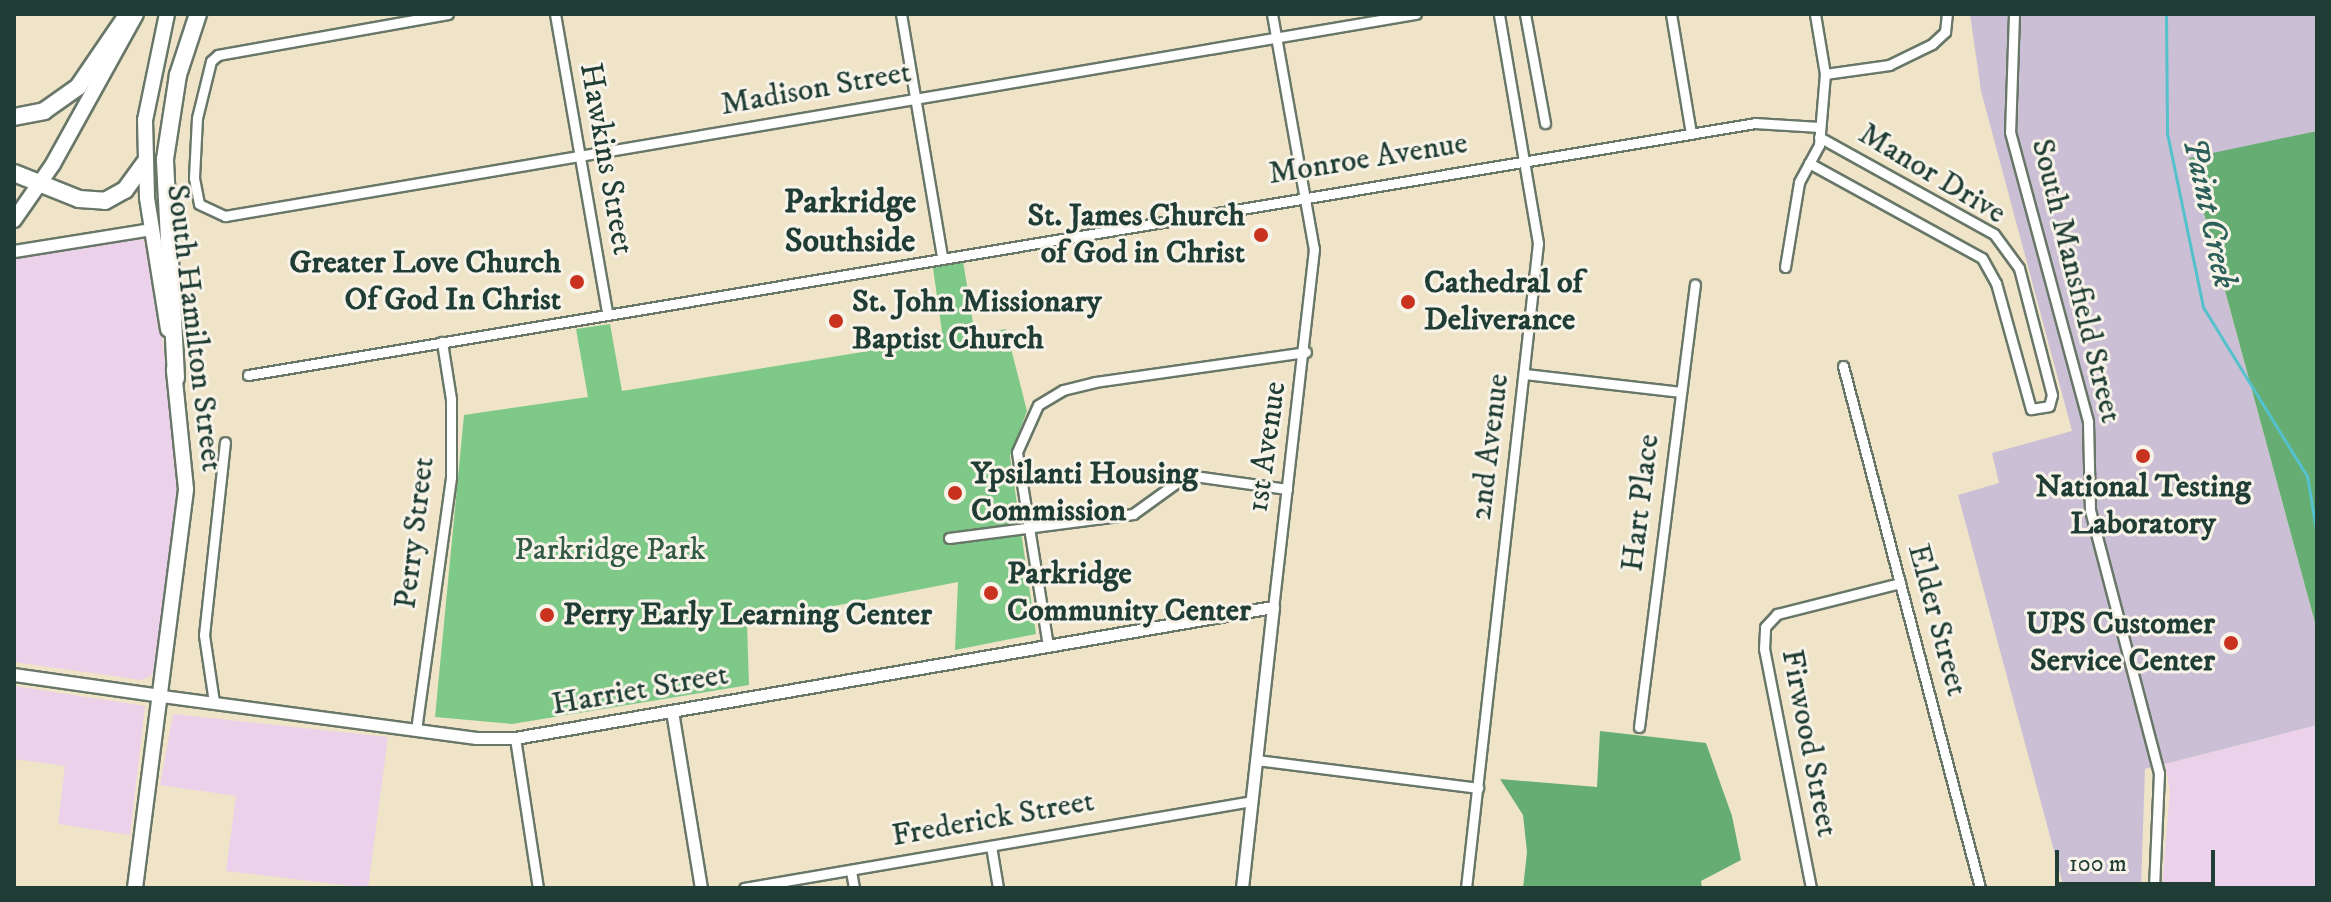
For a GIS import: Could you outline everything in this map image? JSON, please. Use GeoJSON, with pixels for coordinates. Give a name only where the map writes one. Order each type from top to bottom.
{"type":"FeatureCollection","features":[{"type":"Feature","properties":{"kind":"highway"},"geometry":{"type":"LineString","coordinates":[[14,117],[44,111],[78,87],[128,14]]}},
{"type":"Feature","properties":{"kind":"highway"},"geometry":{"type":"LineString","coordinates":[[176,378],[165,159],[178,75],[198,14]]}},
{"type":"Feature","properties":{"kind":"highway"},"geometry":{"type":"LineString","coordinates":[[14,173],[79,199],[105,201],[125,190],[145,162]]}},
{"type":"Feature","properties":{"kind":"main road"},"geometry":{"type":"LineString","coordinates":[[14,220],[39,183],[136,14]]}},
{"type":"Feature","properties":{"kind":"main road","name":"South Hamilton Street"},"geometry":{"type":"LineString","coordinates":[[135,888],[162,696],[186,489],[176,378],[151,229],[145,162],[150,79],[167,14]]}},
{"type":"Feature","properties":{"kind":"main road","name":"Harriet Street"},"geometry":{"type":"LineString","coordinates":[[14,675],[162,696]]}},
{"type":"Feature","properties":{"kind":"street","name":"Madison Street"},"geometry":{"type":"LineString","coordinates":[[448,14],[230,51],[211,61],[197,118],[195,193],[199,204],[225,216],[1416,14]]}},
{"type":"Feature","properties":{"kind":"street","name":"Hawkins Street"},"geometry":{"type":"LineString","coordinates":[[555,14],[607,313]]}},
{"type":"Feature","properties":{"kind":"street"},"geometry":{"type":"LineString","coordinates":[[901,14],[942,256]]}},
{"type":"Feature","properties":{"kind":"street","name":"1st Avenue"},"geometry":{"type":"LineString","coordinates":[[1242,888],[1287,489],[1306,352],[1314,249],[1272,14]]}},
{"type":"Feature","properties":{"kind":"street","name":"2nd Avenue"},"geometry":{"type":"LineString","coordinates":[[1466,888],[1538,243],[1499,14]]}},
{"type":"Feature","properties":{"kind":"street"},"geometry":{"type":"LineString","coordinates":[[1525,14],[1545,123]]}},
{"type":"Feature","properties":{"kind":"street"},"geometry":{"type":"LineString","coordinates":[[1671,14],[1691,133]]}},
{"type":"Feature","properties":{"kind":"street"},"geometry":{"type":"LineString","coordinates":[[1785,267],[1799,182],[1819,132],[1825,74],[1815,14]]}},
{"type":"Feature","properties":{"kind":"street"},"geometry":{"type":"LineString","coordinates":[[1825,74],[1900,60],[1945,32],[1947,14]]}},
{"type":"Feature","properties":{"kind":"street","name":"South Mansfield Street"},"geometry":{"type":"LineString","coordinates":[[2014,14],[2010,132],[2088,422],[2090,510],[2159,773],[2154,888]]}},
{"type":"Feature","properties":{"kind":"street","name":"Manor Drive"},"geometry":{"type":"LineString","coordinates":[[1691,133],[1755,123],[1819,132],[1994,234],[2019,268],[2052,395],[2049,406],[2031,409],[1996,283],[1982,258],[1809,163]]}},
{"type":"Feature","properties":{"kind":"street","name":"Monroe Avenue"},"geometry":{"type":"LineString","coordinates":[[248,375],[942,256],[1691,133]]}},
{"type":"Feature","properties":{"kind":"street"},"geometry":{"type":"LineString","coordinates":[[14,251],[151,229]]}},
{"type":"Feature","properties":{"kind":"street","name":"Hart Place"},"geometry":{"type":"LineString","coordinates":[[1639,727],[1695,285]]}},
{"type":"Feature","properties":{"kind":"street","name":"Perry Street"},"geometry":{"type":"LineString","coordinates":[[416,730],[451,477],[451,399],[442,342]]}},
{"type":"Feature","properties":{"kind":"street"},"geometry":{"type":"LineString","coordinates":[[1048,646],[1017,452],[1038,405],[1063,390],[1095,382],[1306,352]]}},
{"type":"Feature","properties":{"kind":"street","name":"Elder Street"},"geometry":{"type":"LineString","coordinates":[[1843,366],[1980,888]]}},
{"type":"Feature","properties":{"kind":"street"},"geometry":{"type":"LineString","coordinates":[[1525,374],[1681,392]]}},
{"type":"Feature","properties":{"kind":"street"},"geometry":{"type":"LineString","coordinates":[[214,702],[204,635],[225,442]]}},
{"type":"Feature","properties":{"kind":"street"},"geometry":{"type":"LineString","coordinates":[[949,538],[1133,514],[1187,475],[1287,489]]}},
{"type":"Feature","properties":{"kind":"street","name":"Firwood Street"},"geometry":{"type":"LineString","coordinates":[[1811,888],[1764,649],[1765,627],[1777,614],[1900,583]]}},
{"type":"Feature","properties":{"kind":"street","name":"Harriet Street"},"geometry":{"type":"LineString","coordinates":[[162,696],[416,730],[515,738],[1273,607]]}},
{"type":"Feature","properties":{"kind":"street"},"geometry":{"type":"LineString","coordinates":[[672,711],[701,888]]}},
{"type":"Feature","properties":{"kind":"street"},"geometry":{"type":"LineString","coordinates":[[515,738],[538,888]]}},
{"type":"Feature","properties":{"kind":"street"},"geometry":{"type":"LineString","coordinates":[[1257,760],[1478,788]]}},
{"type":"Feature","properties":{"kind":"street","name":"Frederick Street"},"geometry":{"type":"LineString","coordinates":[[744,888],[1252,801]]}},
{"type":"Feature","properties":{"kind":"street"},"geometry":{"type":"LineString","coordinates":[[991,846],[998,888]]}},
{"type":"Feature","properties":{"kind":"street"},"geometry":{"type":"LineString","coordinates":[[851,871],[854,888]]}},
{"type":"Feature","properties":{"kind":"shaded area"},"geometry":{"type":"Polygon","coordinates":[[[1970,14],[2317,14],[2317,131],[2189,159],[2317,630],[2317,725],[2145,769],[2141,888],[2064,888],[1958,495],[1999,483],[1992,453],[2072,431],[1981,91],[1970,14]]]}},
{"type":"Feature","properties":{"kind":"shaded area"},"geometry":{"type":"Polygon","coordinates":[[[132,236],[143,239],[153,267],[179,470],[156,673],[142,680],[14,662],[14,257],[132,236]]]}},
{"type":"Feature","properties":{"kind":"shaded area"},"geometry":{"type":"Polygon","coordinates":[[[14,686],[145,706],[130,835],[58,824],[65,766],[14,759],[14,686]]]}},
{"type":"Feature","properties":{"kind":"shaded area"},"geometry":{"type":"Polygon","coordinates":[[[173,714],[388,737],[368,888],[226,871],[236,796],[160,785],[173,714]]]}},
{"type":"Feature","properties":{"kind":"shaded area"},"geometry":{"type":"Polygon","coordinates":[[[2317,725],[2317,888],[2162,888],[2170,791],[2165,764],[2317,725]]]}},
{"type":"Feature","properties":{"kind":"green space"},"geometry":{"type":"Polygon","coordinates":[[[2317,131],[2317,630],[2189,158],[2317,131]]]}},
{"type":"Feature","properties":{"kind":"green space","name":"Parkridge Park"},"geometry":{"type":"Polygon","coordinates":[[[963,261],[975,335],[1006,329],[1027,411],[1010,456],[1036,634],[955,650],[958,582],[747,623],[749,685],[512,724],[435,717],[464,415],[588,397],[576,329],[610,324],[622,391],[943,339],[933,268],[963,261]]]}},
{"type":"Feature","properties":{"kind":"green space"},"geometry":{"type":"Polygon","coordinates":[[[1600,731],[1706,743],[1732,816],[1741,860],[1701,881],[1702,888],[1523,888],[1527,852],[1523,815],[1500,779],[1597,787],[1600,731]]]}},
{"type":"Feature","properties":{"kind":"waterway","name":"Paint Creek"},"geometry":{"type":"LineString","coordinates":[[2166,14],[2167,133],[2203,307],[2307,476],[2317,535]]}},
{"type":"Feature","properties":{"kind":"place","name":"St. James Church of God in Christ"},"geometry":{"type":"Point","coordinates":[1261,235]}},
{"type":"Feature","properties":{"kind":"place","name":"Greater Love Church Of God In Christ"},"geometry":{"type":"Point","coordinates":[577,282]}},
{"type":"Feature","properties":{"kind":"place","name":"Cathedral of Deliverance"},"geometry":{"type":"Point","coordinates":[1408,302]}},
{"type":"Feature","properties":{"kind":"place","name":"St. John Missionary Baptist Church"},"geometry":{"type":"Point","coordinates":[836,321]}},
{"type":"Feature","properties":{"kind":"place","name":"National Testing Laboratory"},"geometry":{"type":"Point","coordinates":[2143,456]}},
{"type":"Feature","properties":{"kind":"place","name":"Ypsilanti Housing Commission"},"geometry":{"type":"Point","coordinates":[955,493]}},
{"type":"Feature","properties":{"kind":"place","name":"Parkridge Community Center"},"geometry":{"type":"Point","coordinates":[991,593]}},
{"type":"Feature","properties":{"kind":"place","name":"Perry Early Learning Center"},"geometry":{"type":"Point","coordinates":[547,615]}},
{"type":"Feature","properties":{"kind":"place","name":"UPS Customer Service Center"},"geometry":{"type":"Point","coordinates":[2231,643]}},
{"type":"Feature","properties":{"kind":"district","name":"Parkridge Southside"},"geometry":{"type":"Point","coordinates":[850,222]}}]}
